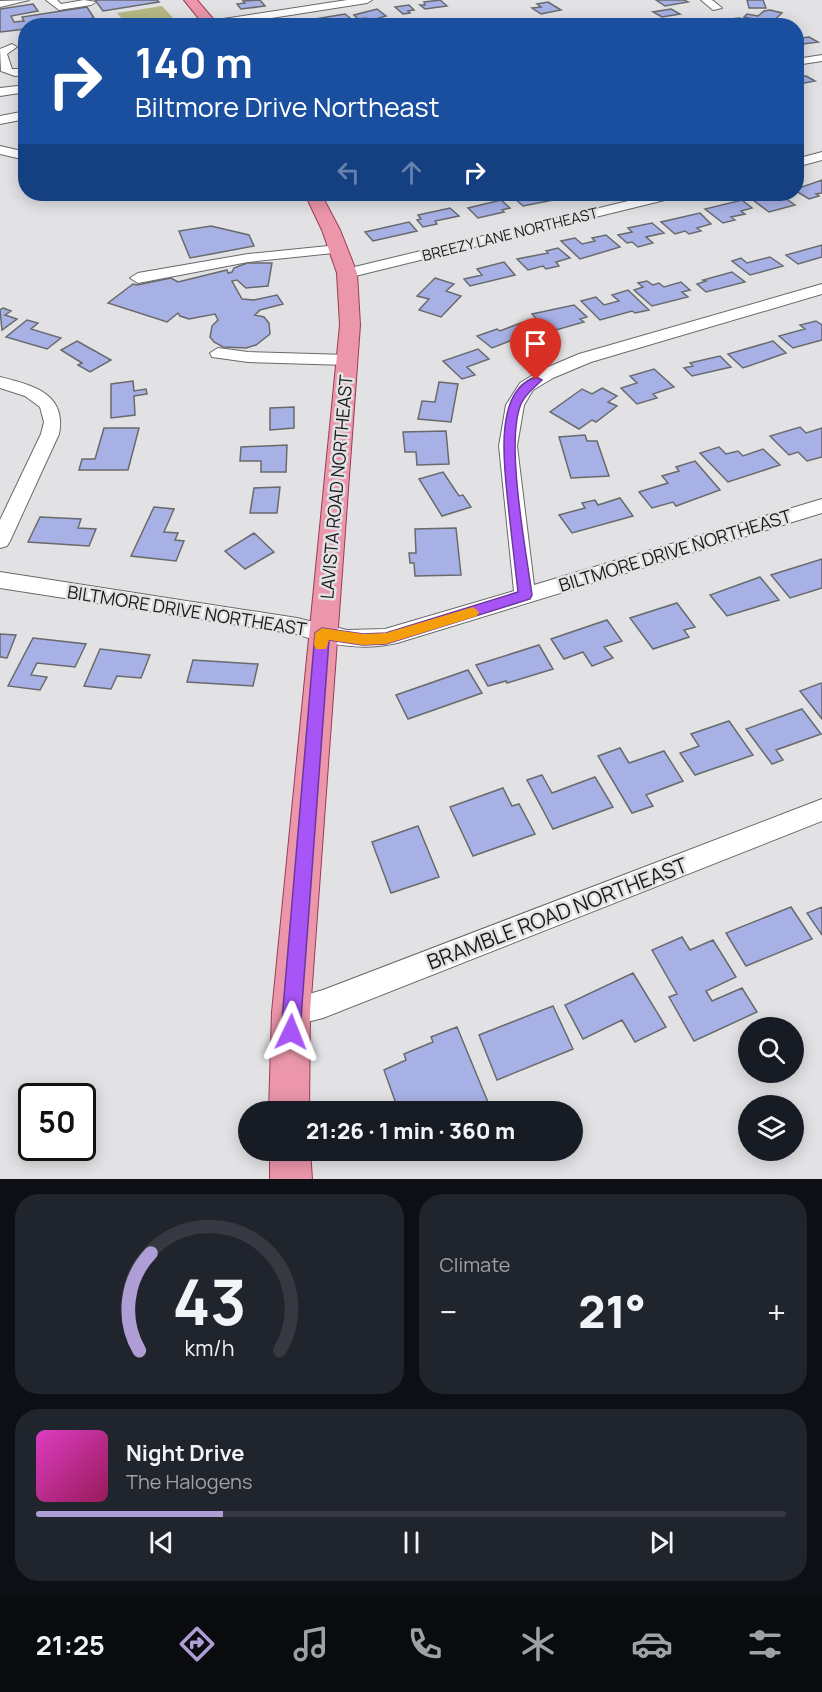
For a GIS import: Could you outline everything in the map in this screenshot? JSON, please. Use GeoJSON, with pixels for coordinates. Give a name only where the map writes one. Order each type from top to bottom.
{"type":"FeatureCollection","features":[{"type":"Feature","properties":{"kind":"main road"},"geometry":{"type":"LineString","coordinates":[[190,0],[206,18]]}},
{"type":"Feature","properties":{"kind":"main road","name":"LAVISTA ROAD NORTHEAST"},"geometry":{"type":"LineString","coordinates":[[289,1101],[291,1011],[350,325],[347,273],[316,201]]}},
{"type":"Feature","properties":{"kind":"main road"},"geometry":{"type":"LineString","coordinates":[[290,1161],[291,1179]]}},
{"type":"Feature","properties":{"kind":"street"},"geometry":{"type":"LineString","coordinates":[[0,3],[24,0]]}},
{"type":"Feature","properties":{"kind":"street"},"geometry":{"type":"LineString","coordinates":[[51,0],[59,7],[91,2]]}},
{"type":"Feature","properties":{"kind":"street"},"geometry":{"type":"LineString","coordinates":[[289,0],[299,11]]}},
{"type":"Feature","properties":{"kind":"street"},"geometry":{"type":"LineString","coordinates":[[256,18],[367,0]]}},
{"type":"Feature","properties":{"kind":"street"},"geometry":{"type":"LineString","coordinates":[[706,0],[717,8]]}},
{"type":"Feature","properties":{"kind":"street"},"geometry":{"type":"LineString","coordinates":[[6,46],[1,53],[7,71],[18,73]]}},
{"type":"Feature","properties":{"kind":"street"},"geometry":{"type":"LineString","coordinates":[[3,58],[18,55]]}},
{"type":"Feature","properties":{"kind":"street"},"geometry":{"type":"LineString","coordinates":[[804,61],[822,58]]}},
{"type":"Feature","properties":{"kind":"street"},"geometry":{"type":"LineString","coordinates":[[0,92],[18,89]]}},
{"type":"Feature","properties":{"kind":"street"},"geometry":{"type":"LineString","coordinates":[[0,120],[18,117]]}},
{"type":"Feature","properties":{"kind":"street"},"geometry":{"type":"LineString","coordinates":[[0,150],[18,154]]}},
{"type":"Feature","properties":{"kind":"street"},"geometry":{"type":"LineString","coordinates":[[804,161],[822,156]]}},
{"type":"Feature","properties":{"kind":"street","name":"BREEZY LANE NORTHEAST"},"geometry":{"type":"LineString","coordinates":[[347,273],[643,201]]}},
{"type":"Feature","properties":{"kind":"street"},"geometry":{"type":"LineString","coordinates":[[138,278],[161,267],[338,249]]}},
{"type":"Feature","properties":{"kind":"street"},"geometry":{"type":"LineString","coordinates":[[525,595],[508,446],[515,405],[526,387],[547,374],[585,358],[822,289]]}},
{"type":"Feature","properties":{"kind":"street"},"geometry":{"type":"LineString","coordinates":[[218,353],[248,357],[348,360]]}},
{"type":"Feature","properties":{"kind":"street"},"geometry":{"type":"LineString","coordinates":[[0,382],[43,399],[51,409],[53,422],[50,434],[0,541]]}},
{"type":"Feature","properties":{"kind":"street","name":"BILTMORE DRIVE NORTHEAST"},"geometry":{"type":"LineString","coordinates":[[0,580],[297,627],[363,640],[386,638],[822,506]]}},
{"type":"Feature","properties":{"kind":"street","name":"BRAMBLE ROAD NORTHEAST"},"geometry":{"type":"LineString","coordinates":[[291,1011],[323,1004],[822,810]]}},
{"type":"Feature","properties":{"kind":"green space"},"geometry":{"type":"Polygon","coordinates":[[[162,6],[173,18],[121,18],[117,13],[162,6]]]}},
{"type":"Feature","properties":{"kind":"building"},"geometry":{"type":"Polygon","coordinates":[[[95,0],[157,0],[159,2],[103,11],[95,0]]]}},
{"type":"Feature","properties":{"kind":"building"},"geometry":{"type":"Polygon","coordinates":[[[260,0],[265,6],[241,9],[237,4],[245,3],[243,1],[260,0]]]}},
{"type":"Feature","properties":{"kind":"building"},"geometry":{"type":"Polygon","coordinates":[[[440,0],[447,6],[425,9],[420,5],[425,5],[424,2],[440,0]]]}},
{"type":"Feature","properties":{"kind":"building"},"geometry":{"type":"Polygon","coordinates":[[[656,0],[684,0],[688,2],[665,6],[656,0]]]}},
{"type":"Feature","properties":{"kind":"building"},"geometry":{"type":"Polygon","coordinates":[[[747,0],[763,0],[766,8],[749,8],[747,0]]]}},
{"type":"Feature","properties":{"kind":"building"},"geometry":{"type":"Polygon","coordinates":[[[548,2],[561,10],[541,14],[532,8],[541,7],[537,4],[548,2]]]}},
{"type":"Feature","properties":{"kind":"building"},"geometry":{"type":"Polygon","coordinates":[[[33,4],[38,11],[11,16],[14,22],[18,22],[18,30],[0,32],[0,9],[33,4]]]}},
{"type":"Feature","properties":{"kind":"building"},"geometry":{"type":"Polygon","coordinates":[[[409,5],[414,10],[403,14],[395,7],[409,5]]]}},
{"type":"Feature","properties":{"kind":"building"},"geometry":{"type":"Polygon","coordinates":[[[87,7],[94,18],[22,17],[87,7]]]}},
{"type":"Feature","properties":{"kind":"building"},"geometry":{"type":"Polygon","coordinates":[[[377,9],[386,16],[357,18],[354,15],[377,9]]]}},
{"type":"Feature","properties":{"kind":"building"},"geometry":{"type":"Polygon","coordinates":[[[671,9],[680,14],[662,17],[653,12],[671,9]]]}},
{"type":"Feature","properties":{"kind":"building"},"geometry":{"type":"Polygon","coordinates":[[[764,11],[782,13],[776,18],[744,17],[747,14],[758,16],[764,11]]]}},
{"type":"Feature","properties":{"kind":"building"},"geometry":{"type":"Polygon","coordinates":[[[345,14],[350,18],[321,18],[345,14]]]}},
{"type":"Feature","properties":{"kind":"building"},"geometry":{"type":"Polygon","coordinates":[[[809,37],[818,42],[804,44],[804,38],[809,37]]]}},
{"type":"Feature","properties":{"kind":"building"},"geometry":{"type":"Polygon","coordinates":[[[804,76],[806,76],[815,81],[804,83],[804,76]]]}},
{"type":"Feature","properties":{"kind":"building"},"geometry":{"type":"Polygon","coordinates":[[[822,180],[822,193],[809,199],[804,196],[804,186],[822,180]]]}},
{"type":"Feature","properties":{"kind":"building"},"geometry":{"type":"Polygon","coordinates":[[[502,201],[510,208],[502,210],[504,212],[478,218],[468,208],[502,201]]]}},
{"type":"Feature","properties":{"kind":"building"},"geometry":{"type":"Polygon","coordinates":[[[517,201],[548,201],[523,206],[517,201]]]}},
{"type":"Feature","properties":{"kind":"building"},"geometry":{"type":"Polygon","coordinates":[[[738,201],[743,201],[752,208],[741,211],[745,214],[731,217],[735,220],[723,223],[705,209],[738,201]]]}},
{"type":"Feature","properties":{"kind":"building"},"geometry":{"type":"Polygon","coordinates":[[[754,201],[789,201],[795,205],[769,212],[754,201]]]}},
{"type":"Feature","properties":{"kind":"building"},"geometry":{"type":"Polygon","coordinates":[[[450,208],[459,216],[435,221],[437,224],[423,227],[417,220],[421,219],[418,215],[450,208]]]}},
{"type":"Feature","properties":{"kind":"building"},"geometry":{"type":"Polygon","coordinates":[[[700,213],[711,224],[697,228],[701,231],[689,234],[685,231],[675,234],[661,222],[700,213]]]}},
{"type":"Feature","properties":{"kind":"building"},"geometry":{"type":"Polygon","coordinates":[[[409,222],[417,231],[373,241],[365,232],[409,222]]]}},
{"type":"Feature","properties":{"kind":"building"},"geometry":{"type":"Polygon","coordinates":[[[652,223],[664,233],[646,237],[653,243],[638,247],[632,242],[627,243],[618,235],[632,232],[628,228],[652,223]]]}},
{"type":"Feature","properties":{"kind":"building"},"geometry":{"type":"Polygon","coordinates":[[[211,226],[249,235],[254,246],[190,258],[179,231],[211,226]]]}},
{"type":"Feature","properties":{"kind":"building"},"geometry":{"type":"Polygon","coordinates":[[[606,235],[620,247],[580,259],[561,241],[575,238],[582,244],[595,241],[592,238],[606,235]]]}},
{"type":"Feature","properties":{"kind":"building"},"geometry":{"type":"Polygon","coordinates":[[[822,245],[822,257],[798,264],[786,255],[822,245]]]}},
{"type":"Feature","properties":{"kind":"building"},"geometry":{"type":"Polygon","coordinates":[[[558,248],[570,258],[556,262],[559,266],[546,269],[543,266],[528,270],[517,259],[548,253],[546,251],[558,248]]]}},
{"type":"Feature","properties":{"kind":"building"},"geometry":{"type":"Polygon","coordinates":[[[770,257],[783,266],[750,275],[732,261],[741,258],[747,263],[770,257]]]}},
{"type":"Feature","properties":{"kind":"building"},"geometry":{"type":"Polygon","coordinates":[[[504,262],[515,275],[470,286],[464,279],[482,275],[477,269],[504,262]]]}},
{"type":"Feature","properties":{"kind":"building"},"geometry":{"type":"Polygon","coordinates":[[[247,263],[272,263],[268,286],[246,288],[237,280],[232,281],[242,299],[254,300],[277,295],[283,304],[260,310],[255,315],[264,317],[269,323],[270,334],[256,345],[246,348],[223,347],[214,342],[210,337],[212,326],[218,320],[215,314],[189,319],[178,313],[167,322],[108,303],[133,284],[171,278],[178,282],[227,270],[228,273],[247,263]]]}},
{"type":"Feature","properties":{"kind":"building"},"geometry":{"type":"Polygon","coordinates":[[[732,272],[745,282],[706,292],[697,284],[706,281],[703,280],[732,272]]]}},
{"type":"Feature","properties":{"kind":"building"},"geometry":{"type":"Polygon","coordinates":[[[435,278],[454,284],[446,291],[461,296],[441,317],[419,310],[429,299],[417,296],[435,278]]]}},
{"type":"Feature","properties":{"kind":"building"},"geometry":{"type":"Polygon","coordinates":[[[647,281],[653,285],[659,283],[664,287],[681,282],[690,290],[682,292],[688,297],[652,306],[634,290],[643,287],[638,283],[647,281]]]}},
{"type":"Feature","properties":{"kind":"building"},"geometry":{"type":"Polygon","coordinates":[[[628,290],[649,310],[635,313],[632,311],[600,320],[581,301],[596,297],[604,305],[619,301],[612,295],[628,290]]]}},
{"type":"Feature","properties":{"kind":"building"},"geometry":{"type":"Polygon","coordinates":[[[574,305],[587,317],[580,319],[584,322],[549,332],[532,314],[574,305]]]}},
{"type":"Feature","properties":{"kind":"building"},"geometry":{"type":"Polygon","coordinates":[[[3,308],[11,311],[5,315],[17,319],[2,330],[0,310],[3,308]]]}},
{"type":"Feature","properties":{"kind":"building"},"geometry":{"type":"Polygon","coordinates":[[[27,320],[38,323],[31,329],[61,338],[47,349],[6,337],[27,320]]]}},
{"type":"Feature","properties":{"kind":"building"},"geometry":{"type":"Polygon","coordinates":[[[816,321],[822,325],[822,340],[793,348],[779,336],[805,329],[800,325],[816,321]]]}},
{"type":"Feature","properties":{"kind":"building"},"geometry":{"type":"Polygon","coordinates":[[[523,322],[535,331],[492,348],[477,336],[497,329],[500,331],[523,322]]]}},
{"type":"Feature","properties":{"kind":"building"},"geometry":{"type":"Polygon","coordinates":[[[77,341],[111,360],[90,372],[78,365],[82,363],[61,350],[77,341]]]}},
{"type":"Feature","properties":{"kind":"building"},"geometry":{"type":"Polygon","coordinates":[[[773,341],[786,353],[743,368],[728,354],[773,341]]]}},
{"type":"Feature","properties":{"kind":"building"},"geometry":{"type":"Polygon","coordinates":[[[478,349],[489,359],[467,367],[475,375],[462,379],[443,361],[478,349]]]}},
{"type":"Feature","properties":{"kind":"building"},"geometry":{"type":"Polygon","coordinates":[[[720,356],[731,367],[692,376],[684,368],[693,366],[690,363],[720,356]]]}},
{"type":"Feature","properties":{"kind":"building"},"geometry":{"type":"Polygon","coordinates":[[[654,369],[674,387],[653,394],[657,398],[637,404],[621,388],[637,383],[630,376],[654,369]]]}},
{"type":"Feature","properties":{"kind":"building"},"geometry":{"type":"Polygon","coordinates":[[[133,381],[134,391],[146,389],[147,394],[134,396],[135,415],[111,418],[111,384],[133,381]]]}},
{"type":"Feature","properties":{"kind":"building"},"geometry":{"type":"Polygon","coordinates":[[[439,382],[458,384],[451,422],[418,419],[422,401],[435,402],[439,382]]]}},
{"type":"Feature","properties":{"kind":"building"},"geometry":{"type":"Polygon","coordinates":[[[602,388],[617,396],[608,402],[617,406],[596,422],[592,420],[579,429],[550,412],[582,389],[592,394],[602,388]]]}},
{"type":"Feature","properties":{"kind":"building"},"geometry":{"type":"Polygon","coordinates":[[[294,407],[294,428],[270,430],[270,408],[294,407]]]}},
{"type":"Feature","properties":{"kind":"building"},"geometry":{"type":"Polygon","coordinates":[[[800,427],[806,433],[822,428],[822,457],[807,461],[798,452],[789,455],[770,436],[800,427]]]}},
{"type":"Feature","properties":{"kind":"building"},"geometry":{"type":"Polygon","coordinates":[[[104,428],[139,428],[128,470],[79,470],[82,459],[95,459],[104,428]]]}},
{"type":"Feature","properties":{"kind":"building"},"geometry":{"type":"Polygon","coordinates":[[[446,431],[449,464],[417,465],[416,452],[405,452],[403,432],[446,431]]]}},
{"type":"Feature","properties":{"kind":"building"},"geometry":{"type":"Polygon","coordinates":[[[585,435],[587,441],[597,441],[609,476],[571,478],[559,437],[585,435]]]}},
{"type":"Feature","properties":{"kind":"building"},"geometry":{"type":"Polygon","coordinates":[[[287,445],[286,472],[261,472],[261,461],[240,461],[241,447],[287,445]]]}},
{"type":"Feature","properties":{"kind":"building"},"geometry":{"type":"Polygon","coordinates":[[[719,447],[726,454],[738,451],[743,456],[763,449],[780,465],[728,482],[700,453],[719,447]]]}},
{"type":"Feature","properties":{"kind":"building"},"geometry":{"type":"Polygon","coordinates":[[[695,461],[720,490],[676,506],[673,502],[652,508],[639,492],[668,483],[662,476],[679,471],[676,467],[695,461]]]}},
{"type":"Feature","properties":{"kind":"building"},"geometry":{"type":"Polygon","coordinates":[[[443,472],[459,496],[463,495],[471,507],[442,516],[419,479],[443,472]]]}},
{"type":"Feature","properties":{"kind":"building"},"geometry":{"type":"Polygon","coordinates":[[[280,487],[277,513],[250,513],[254,488],[280,487]]]}},
{"type":"Feature","properties":{"kind":"building"},"geometry":{"type":"Polygon","coordinates":[[[620,498],[633,516],[572,533],[559,515],[585,508],[582,503],[595,500],[598,505],[620,498]]]}},
{"type":"Feature","properties":{"kind":"building"},"geometry":{"type":"Polygon","coordinates":[[[154,507],[174,509],[164,532],[178,533],[175,540],[184,541],[176,561],[131,556],[154,507]]]}},
{"type":"Feature","properties":{"kind":"building"},"geometry":{"type":"Polygon","coordinates":[[[40,517],[81,519],[78,528],[96,529],[89,546],[28,542],[40,517]]]}},
{"type":"Feature","properties":{"kind":"building"},"geometry":{"type":"Polygon","coordinates":[[[456,528],[461,575],[415,576],[414,563],[410,563],[409,553],[416,553],[415,529],[456,528]]]}},
{"type":"Feature","properties":{"kind":"building"},"geometry":{"type":"Polygon","coordinates":[[[254,533],[274,552],[245,569],[225,551],[254,533]]]}},
{"type":"Feature","properties":{"kind":"building"},"geometry":{"type":"Polygon","coordinates":[[[822,559],[822,588],[790,598],[771,575],[822,559]]]}},
{"type":"Feature","properties":{"kind":"building"},"geometry":{"type":"Polygon","coordinates":[[[760,577],[779,600],[727,616],[710,595],[760,577]]]}},
{"type":"Feature","properties":{"kind":"building"},"geometry":{"type":"Polygon","coordinates":[[[677,603],[695,627],[684,630],[689,637],[653,649],[630,618],[677,603]]]}},
{"type":"Feature","properties":{"kind":"building"},"geometry":{"type":"Polygon","coordinates":[[[607,620],[622,641],[604,647],[613,658],[592,666],[583,652],[564,659],[551,639],[607,620]]]}},
{"type":"Feature","properties":{"kind":"building"},"geometry":{"type":"Polygon","coordinates":[[[0,634],[16,635],[7,658],[0,657],[0,634]]]}},
{"type":"Feature","properties":{"kind":"building"},"geometry":{"type":"Polygon","coordinates":[[[33,638],[86,644],[75,667],[37,663],[31,675],[47,677],[40,690],[8,686],[33,638]]]}},
{"type":"Feature","properties":{"kind":"building"},"geometry":{"type":"Polygon","coordinates":[[[539,645],[553,669],[507,683],[506,681],[488,686],[476,665],[539,645]]]}},
{"type":"Feature","properties":{"kind":"building"},"geometry":{"type":"Polygon","coordinates":[[[100,649],[150,655],[141,678],[117,676],[111,689],[84,686],[100,649]]]}},
{"type":"Feature","properties":{"kind":"building"},"geometry":{"type":"Polygon","coordinates":[[[193,660],[258,664],[253,686],[187,682],[193,660]]]}},
{"type":"Feature","properties":{"kind":"building"},"geometry":{"type":"Polygon","coordinates":[[[468,670],[482,693],[408,719],[396,695],[468,670]]]}},
{"type":"Feature","properties":{"kind":"building"},"geometry":{"type":"Polygon","coordinates":[[[822,684],[822,719],[800,691],[822,684]]]}},
{"type":"Feature","properties":{"kind":"building"},"geometry":{"type":"Polygon","coordinates":[[[802,709],[821,734],[776,750],[783,760],[772,764],[746,729],[802,709]]]}},
{"type":"Feature","properties":{"kind":"building"},"geometry":{"type":"Polygon","coordinates":[[[729,721],[753,755],[695,775],[680,753],[699,746],[691,734],[729,721]]]}},
{"type":"Feature","properties":{"kind":"building"},"geometry":{"type":"Polygon","coordinates":[[[620,748],[629,763],[664,751],[683,781],[646,795],[653,806],[632,813],[598,756],[620,748]]]}},
{"type":"Feature","properties":{"kind":"building"},"geometry":{"type":"Polygon","coordinates":[[[542,775],[552,793],[595,777],[613,807],[553,829],[527,780],[542,775]]]}},
{"type":"Feature","properties":{"kind":"building"},"geometry":{"type":"Polygon","coordinates":[[[503,788],[512,806],[519,804],[535,834],[473,856],[450,807],[503,788]]]}},
{"type":"Feature","properties":{"kind":"building"},"geometry":{"type":"Polygon","coordinates":[[[418,826],[439,877],[391,893],[372,842],[418,826]]]}},
{"type":"Feature","properties":{"kind":"building"},"geometry":{"type":"Polygon","coordinates":[[[791,907],[812,939],[746,966],[726,933],[791,907]]]}},
{"type":"Feature","properties":{"kind":"building"},"geometry":{"type":"Polygon","coordinates":[[[822,907],[822,935],[807,913],[822,907]]]}},
{"type":"Feature","properties":{"kind":"building"},"geometry":{"type":"Polygon","coordinates":[[[682,937],[690,950],[713,940],[736,977],[706,991],[712,1001],[742,988],[757,1012],[746,1017],[738,1017],[738,1021],[694,1041],[669,997],[677,994],[652,950],[682,937]]]}},
{"type":"Feature","properties":{"kind":"building"},"geometry":{"type":"Polygon","coordinates":[[[633,973],[666,1027],[635,1042],[622,1020],[583,1039],[565,1005],[633,973]]]}},
{"type":"Feature","properties":{"kind":"building"},"geometry":{"type":"Polygon","coordinates":[[[553,1006],[573,1049],[497,1080],[479,1035],[553,1006]]]}},
{"type":"Feature","properties":{"kind":"building"},"geometry":{"type":"Polygon","coordinates":[[[457,1027],[487,1101],[395,1101],[384,1070],[406,1060],[404,1054],[433,1042],[431,1037],[457,1027]]]}},
{"type":"Feature","properties":{"kind":"slow traffic"},"geometry":{"type":"LineString","coordinates":[[321,645],[322,633],[363,640],[386,638],[473,612]]}},
{"type":"Feature","properties":{"kind":"route"},"geometry":{"type":"LineString","coordinates":[[291,1032],[322,633],[363,640],[386,638],[525,595],[508,446],[515,405],[526,387],[536,380]]}}]}
